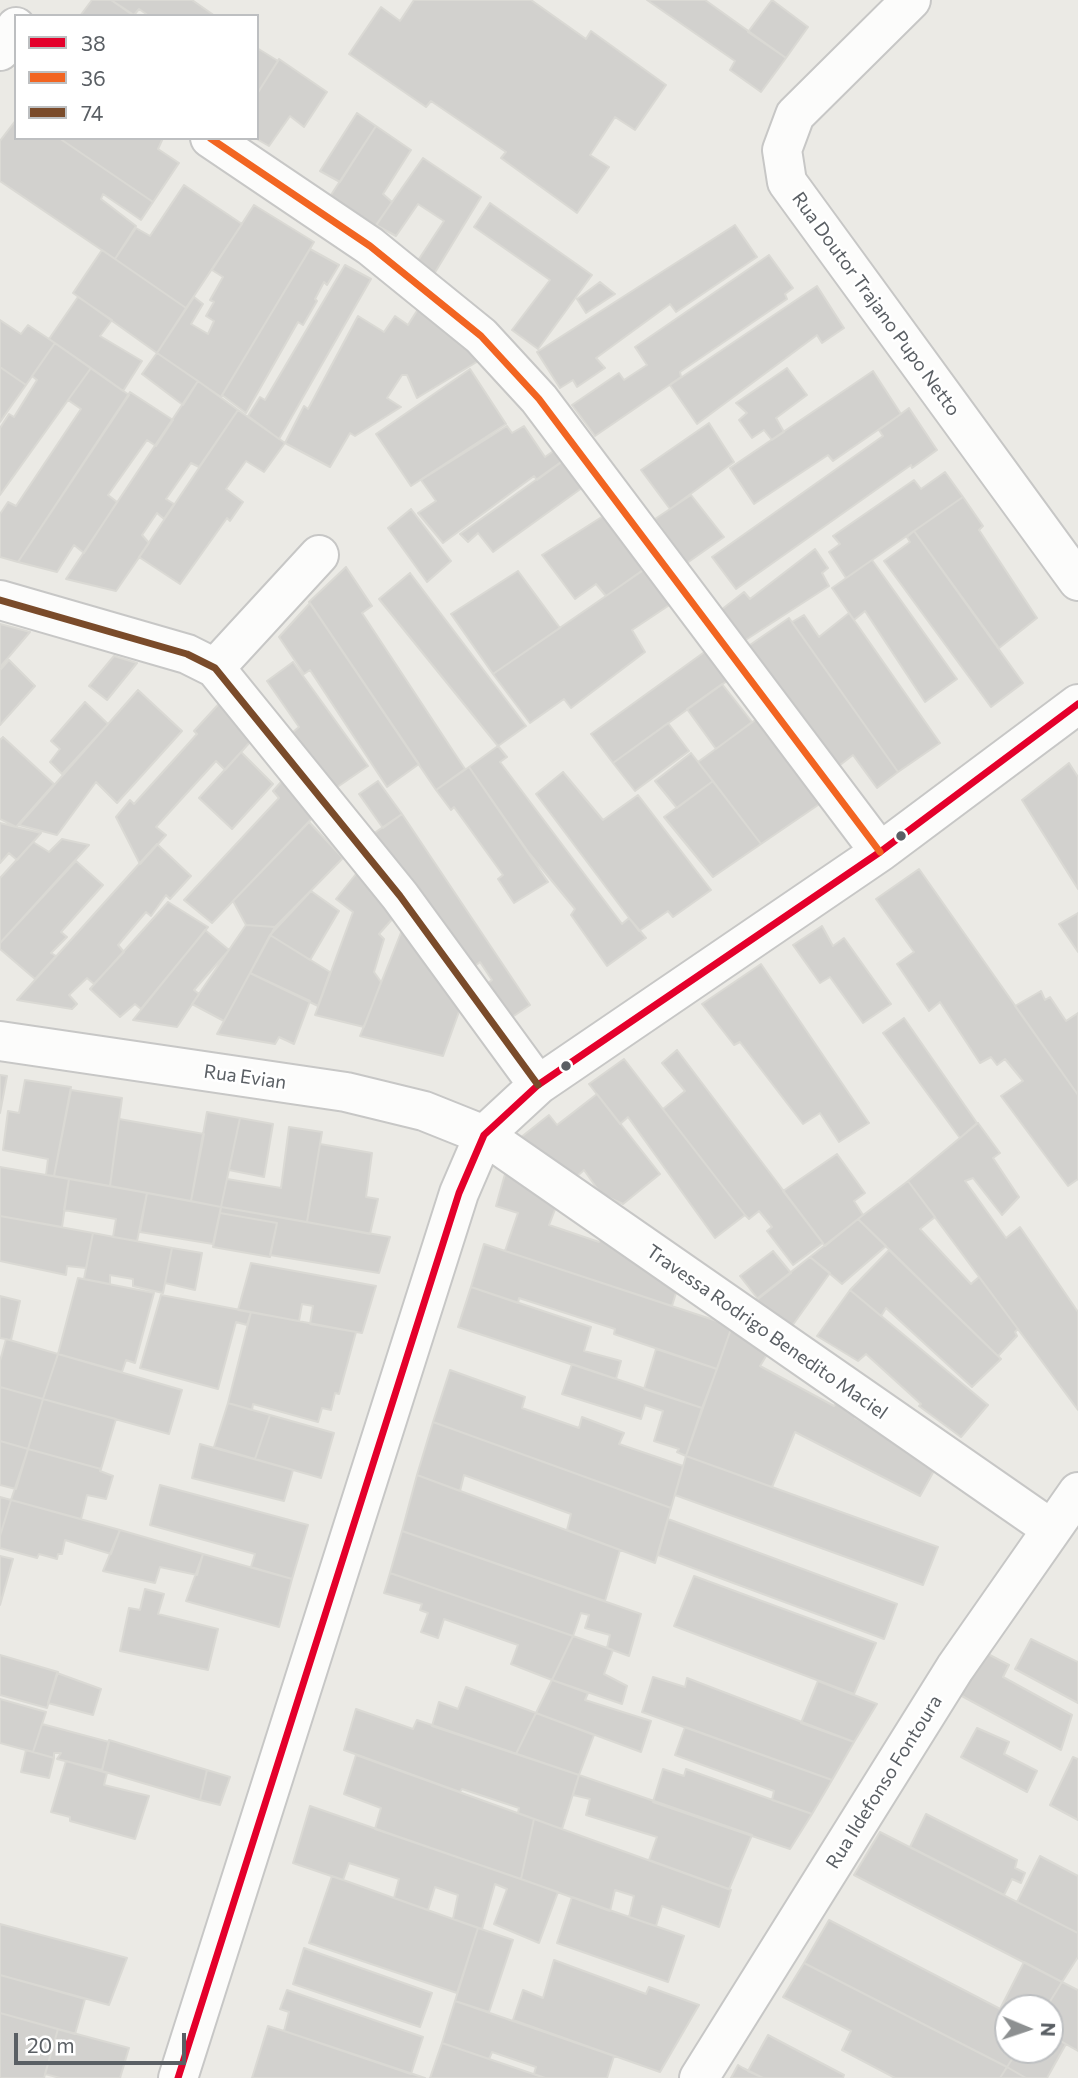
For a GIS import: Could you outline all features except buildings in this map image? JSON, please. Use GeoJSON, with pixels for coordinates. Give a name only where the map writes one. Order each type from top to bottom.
{"type":"FeatureCollection","features":[{"type":"Feature","properties":{"kind":"street","name":"Rua Doutor Trajano Pupo Netto"},"geometry":{"type":"LineString","coordinates":[[911,0],[795,115],[782,150],[787,182],[1078,581]]}},
{"type":"Feature","properties":{"kind":"street"},"geometry":{"type":"LineString","coordinates":[[0,51],[14,30]]}},
{"type":"Feature","properties":{"kind":"street"},"geometry":{"type":"LineString","coordinates":[[213,140],[370,246],[481,336],[539,398],[880,852]]}},
{"type":"Feature","properties":{"kind":"street"},"geometry":{"type":"LineString","coordinates":[[215,668],[319,555]]}},
{"type":"Feature","properties":{"kind":"street"},"geometry":{"type":"LineString","coordinates":[[0,600],[187,654],[215,668],[400,896],[538,1085]]}},
{"type":"Feature","properties":{"kind":"street"},"geometry":{"type":"LineString","coordinates":[[178,2078],[459,1193],[484,1135],[538,1085],[880,852],[1078,704]]}},
{"type":"Feature","properties":{"kind":"street","name":"Rua Evian"},"geometry":{"type":"LineString","coordinates":[[0,1041],[346,1092],[424,1111],[484,1135]]}},
{"type":"Feature","properties":{"kind":"street","name":"Travessa Rodrigo Benedito Maciel"},"geometry":{"type":"LineString","coordinates":[[484,1135],[1051,1528]]}},
{"type":"Feature","properties":{"kind":"street","name":"Rua Ildefonso Fontoura"},"geometry":{"type":"LineString","coordinates":[[699,2078],[955,1668],[1078,1492]]}},
{"type":"Feature","properties":{"kind":"transit line","name":"36"},"geometry":{"type":"LineString","coordinates":[[213,140],[370,246],[481,336],[539,399],[880,852]]}},
{"type":"Feature","properties":{"kind":"transit line","name":"74"},"geometry":{"type":"LineString","coordinates":[[0,600],[187,654],[215,668],[400,896],[538,1085]]}},
{"type":"Feature","properties":{"kind":"transit line","name":"38"},"geometry":{"type":"LineString","coordinates":[[178,2078],[459,1193],[484,1135],[538,1085],[880,852],[1078,704]]}}]}
